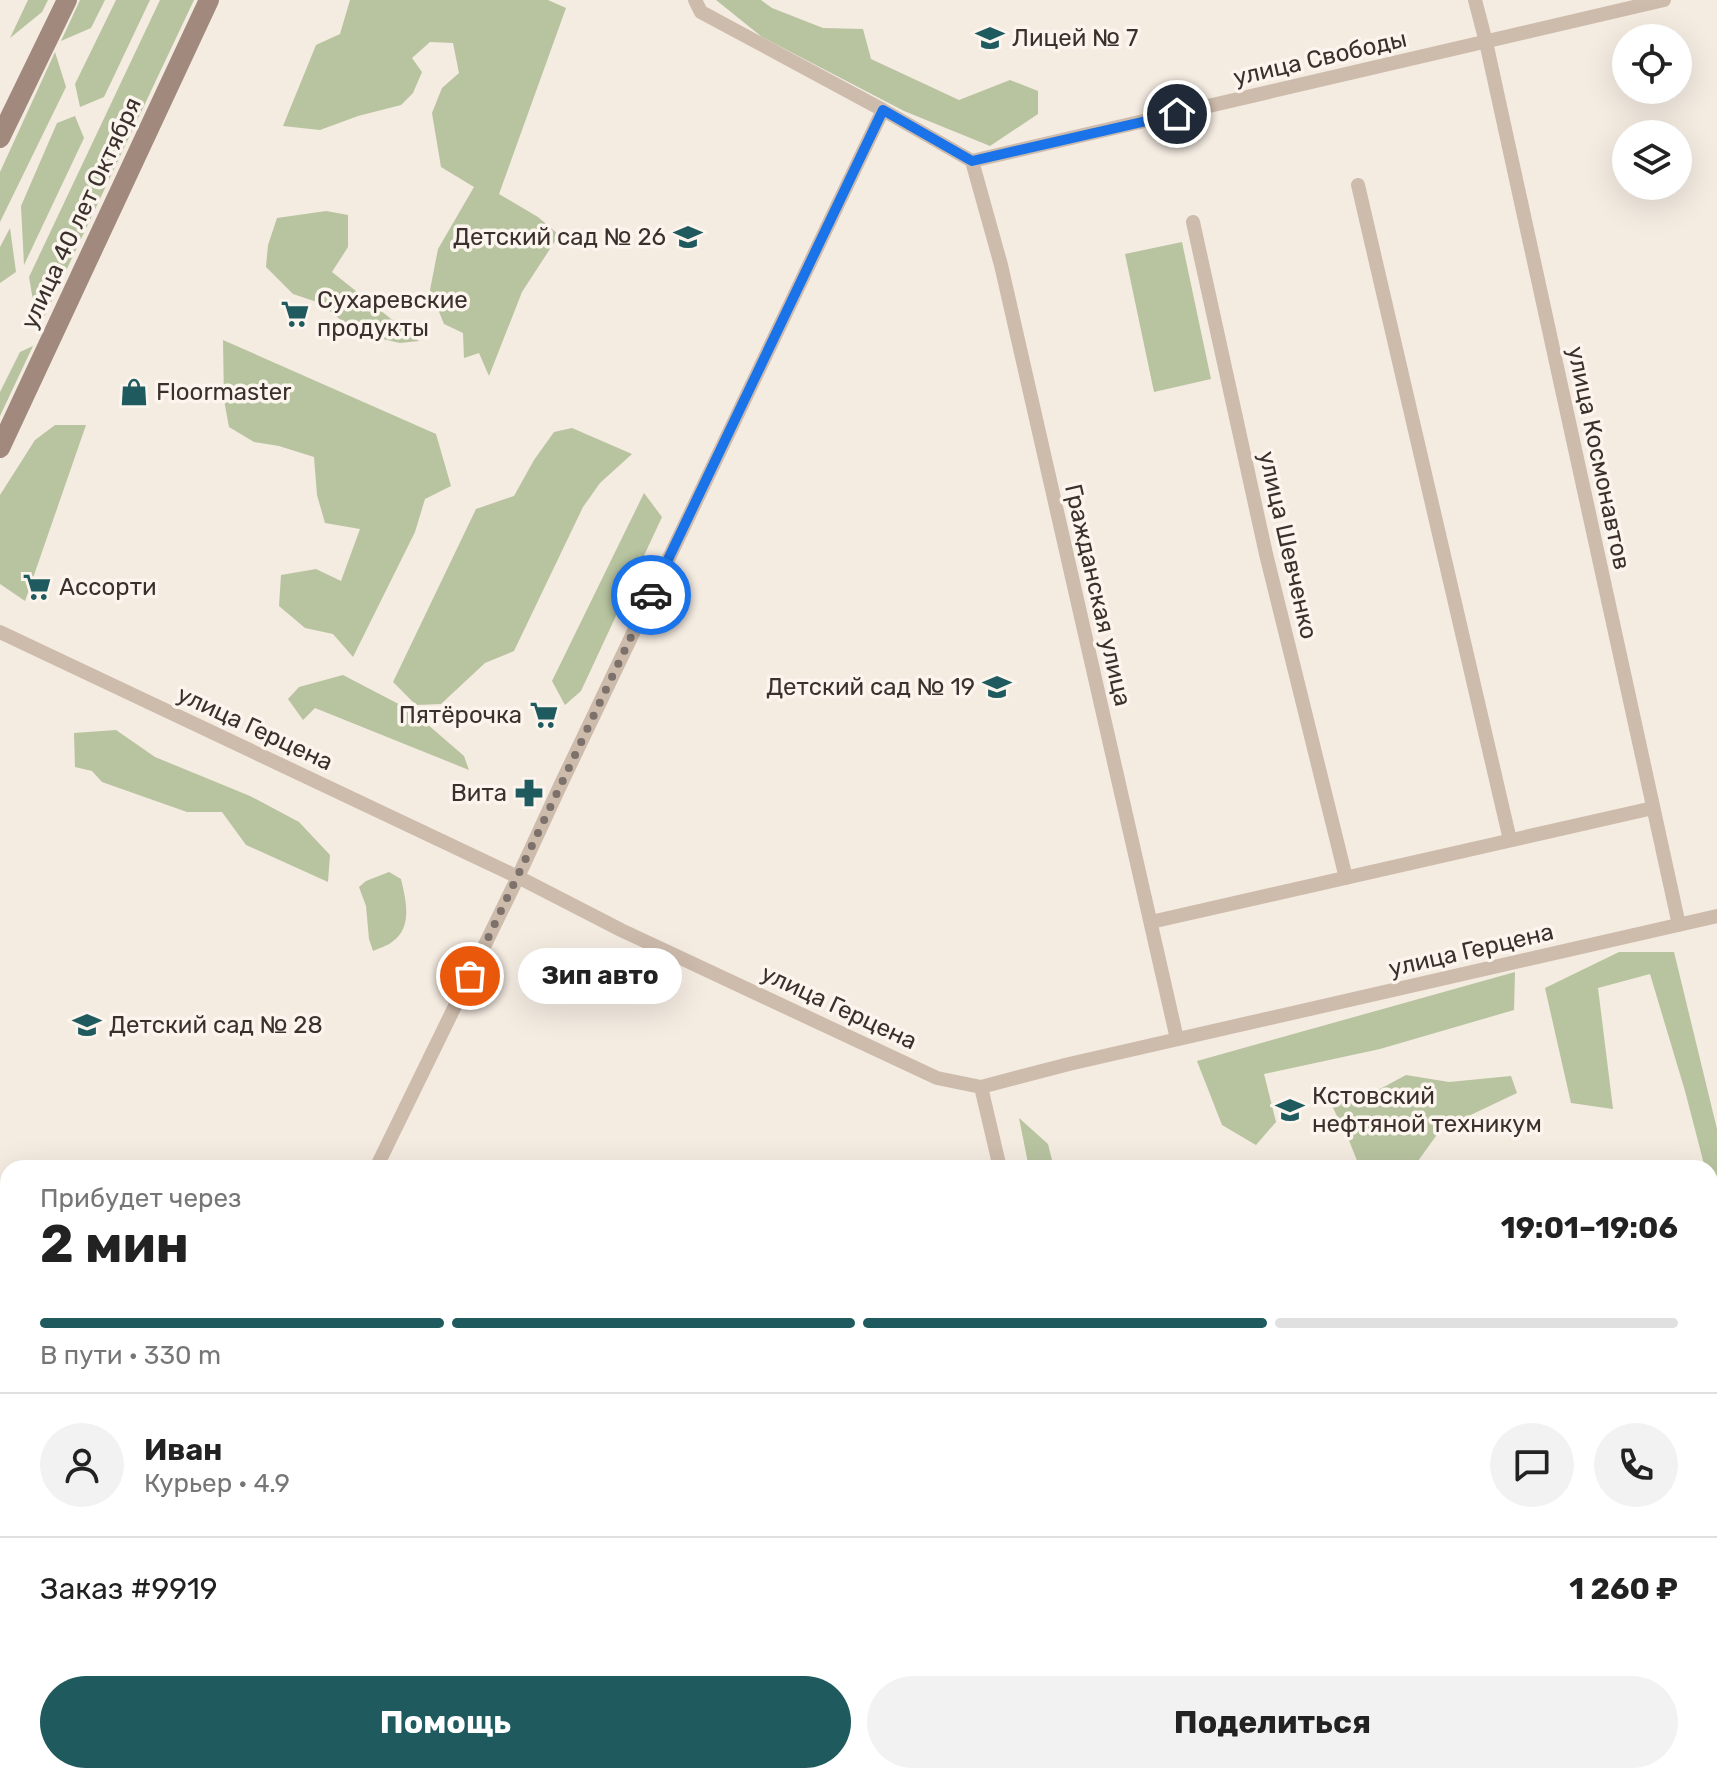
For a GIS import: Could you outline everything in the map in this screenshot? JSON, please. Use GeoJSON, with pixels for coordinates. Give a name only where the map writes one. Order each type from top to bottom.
{"type":"FeatureCollection","features":[{"type":"Feature","properties":{"kind":"street"},"geometry":{"type":"LineString","coordinates":[[0,138],[67,0]]}},
{"type":"Feature","properties":{"kind":"street","name":"улица 40 лет Октября"},"geometry":{"type":"LineString","coordinates":[[0,448],[209,0]]}},
{"type":"Feature","properties":{"kind":"street"},"geometry":{"type":"LineString","coordinates":[[695,0],[701,12],[972,161]]}},
{"type":"Feature","properties":{"kind":"street","name":"улица Космонавтов"},"geometry":{"type":"LineString","coordinates":[[1475,0],[1679,925]]}},
{"type":"Feature","properties":{"kind":"street","name":"улица Свободы"},"geometry":{"type":"LineString","coordinates":[[972,161],[1664,0]]}},
{"type":"Feature","properties":{"kind":"street"},"geometry":{"type":"LineString","coordinates":[[380,1160],[883,110]]}},
{"type":"Feature","properties":{"kind":"street","name":"Гражданская улица"},"geometry":{"type":"LineString","coordinates":[[972,161],[1001,265],[1177,1039]]}},
{"type":"Feature","properties":{"kind":"street"},"geometry":{"type":"LineString","coordinates":[[1358,185],[1510,840]]}},
{"type":"Feature","properties":{"kind":"street","name":"улица Шевченко"},"geometry":{"type":"LineString","coordinates":[[1193,222],[1266,554],[1346,878]]}},
{"type":"Feature","properties":{"kind":"street","name":"улица Герцена"},"geometry":{"type":"LineString","coordinates":[[0,632],[937,1078],[981,1087],[1069,1064],[1717,916]]}},
{"type":"Feature","properties":{"kind":"street"},"geometry":{"type":"LineString","coordinates":[[1151,922],[1653,808]]}},
{"type":"Feature","properties":{"kind":"street"},"geometry":{"type":"LineString","coordinates":[[981,1087],[998,1160]]}},
{"type":"Feature","properties":{"kind":"green space"},"geometry":{"type":"Polygon","coordinates":[[[28,0],[48,0],[42,12],[10,38],[28,0]]]}},
{"type":"Feature","properties":{"kind":"green space"},"geometry":{"type":"Polygon","coordinates":[[[80,0],[105,0],[91,28],[61,41],[80,0]]]}},
{"type":"Feature","properties":{"kind":"green space"},"geometry":{"type":"Polygon","coordinates":[[[116,0],[150,0],[104,97],[80,107],[75,84],[116,0]]]}},
{"type":"Feature","properties":{"kind":"green space"},"geometry":{"type":"Polygon","coordinates":[[[160,0],[194,0],[38,330],[29,277],[160,0]]]}},
{"type":"Feature","properties":{"kind":"green space"},"geometry":{"type":"Polygon","coordinates":[[[350,0],[548,0],[566,8],[499,194],[538,217],[559,235],[522,292],[489,376],[479,353],[464,358],[463,333],[444,324],[430,290],[438,249],[474,187],[441,167],[432,113],[442,88],[459,73],[453,43],[430,42],[412,58],[422,72],[413,93],[401,105],[320,130],[283,126],[316,45],[340,34],[350,0]]]}},
{"type":"Feature","properties":{"kind":"green space"},"geometry":{"type":"Polygon","coordinates":[[[716,0],[761,0],[772,8],[823,28],[863,29],[871,59],[959,100],[1010,80],[1038,91],[1038,114],[990,146],[904,111],[762,37],[716,0]]]}},
{"type":"Feature","properties":{"kind":"green space"},"geometry":{"type":"Polygon","coordinates":[[[55,52],[66,87],[0,222],[0,172],[55,52]]]}},
{"type":"Feature","properties":{"kind":"green space"},"geometry":{"type":"Polygon","coordinates":[[[75,116],[84,138],[24,265],[21,206],[57,123],[75,116]]]}},
{"type":"Feature","properties":{"kind":"green space"},"geometry":{"type":"Polygon","coordinates":[[[326,211],[348,215],[348,247],[332,272],[419,341],[400,343],[374,337],[342,321],[320,303],[293,294],[266,267],[268,245],[277,218],[326,211]]]}},
{"type":"Feature","properties":{"kind":"green space"},"geometry":{"type":"Polygon","coordinates":[[[10,228],[16,272],[0,283],[0,247],[10,228]]]}},
{"type":"Feature","properties":{"kind":"green space"},"geometry":{"type":"Polygon","coordinates":[[[1182,242],[1211,379],[1154,392],[1125,254],[1182,242]]]}},
{"type":"Feature","properties":{"kind":"green space"},"geometry":{"type":"Polygon","coordinates":[[[223,340],[436,434],[451,486],[425,499],[415,532],[353,657],[333,634],[305,628],[279,606],[281,575],[316,569],[341,581],[360,529],[325,523],[317,495],[314,457],[254,442],[229,427],[224,400],[223,340]]]}},
{"type":"Feature","properties":{"kind":"green space"},"geometry":{"type":"Polygon","coordinates":[[[33,346],[0,416],[0,392],[20,352],[33,346]]]}},
{"type":"Feature","properties":{"kind":"green space"},"geometry":{"type":"Polygon","coordinates":[[[55,425],[86,425],[25,601],[0,584],[0,495],[35,440],[55,425]]]}},
{"type":"Feature","properties":{"kind":"green space"},"geometry":{"type":"Polygon","coordinates":[[[572,428],[632,454],[600,483],[583,507],[514,651],[485,663],[441,704],[416,705],[393,682],[476,509],[514,496],[554,432],[572,428]]]}},
{"type":"Feature","properties":{"kind":"green space"},"geometry":{"type":"Polygon","coordinates":[[[644,493],[662,517],[581,691],[565,705],[552,681],[644,493]]]}},
{"type":"Feature","properties":{"kind":"green space"},"geometry":{"type":"Polygon","coordinates":[[[343,675],[412,711],[464,756],[469,770],[315,708],[303,720],[288,699],[299,687],[343,675]]]}},
{"type":"Feature","properties":{"kind":"green space"},"geometry":{"type":"Polygon","coordinates":[[[116,730],[155,757],[250,796],[299,822],[330,855],[328,882],[246,845],[222,812],[187,812],[102,782],[92,771],[75,767],[74,733],[116,730]]]}},
{"type":"Feature","properties":{"kind":"green space"},"geometry":{"type":"Polygon","coordinates":[[[389,872],[401,879],[406,904],[405,921],[399,936],[373,951],[366,906],[359,887],[389,872]]]}},
{"type":"Feature","properties":{"kind":"green space"},"geometry":{"type":"Polygon","coordinates":[[[1619,952],[1674,952],[1717,1129],[1717,1160],[1703,1160],[1650,974],[1598,988],[1613,1109],[1571,1103],[1545,988],[1619,952]]]}},
{"type":"Feature","properties":{"kind":"green space"},"geometry":{"type":"Polygon","coordinates":[[[1515,972],[1514,1010],[1380,1049],[1264,1074],[1276,1122],[1256,1145],[1222,1125],[1197,1061],[1515,972]]]}},
{"type":"Feature","properties":{"kind":"green space"},"geometry":{"type":"Polygon","coordinates":[[[1406,1075],[1449,1082],[1511,1076],[1517,1093],[1441,1129],[1419,1160],[1357,1160],[1330,1102],[1365,1097],[1406,1075]]]}},
{"type":"Feature","properties":{"kind":"green space"},"geometry":{"type":"Polygon","coordinates":[[[1019,1118],[1048,1144],[1052,1160],[1027,1160],[1019,1118]]]}},
{"type":"Feature","properties":{"kind":"way so far"},"geometry":{"type":"LineString","coordinates":[[470,976],[651,595]]}},
{"type":"Feature","properties":{"kind":"place","name":"Лицей № 7"},"geometry":{"type":"Point","coordinates":[990,38]}},
{"type":"Feature","properties":{"kind":"place","name":"Детский сад № 26"},"geometry":{"type":"Point","coordinates":[688,237]}},
{"type":"Feature","properties":{"kind":"place","name":"Сухаревские продукты"},"geometry":{"type":"Point","coordinates":[295,314]}},
{"type":"Feature","properties":{"kind":"place","name":"Floormaster"},"geometry":{"type":"Point","coordinates":[134,392]}},
{"type":"Feature","properties":{"kind":"place","name":"Ассорти"},"geometry":{"type":"Point","coordinates":[37,587]}},
{"type":"Feature","properties":{"kind":"place","name":"Детский сад № 19"},"geometry":{"type":"Point","coordinates":[997,687]}},
{"type":"Feature","properties":{"kind":"place","name":"Пятёрочка"},"geometry":{"type":"Point","coordinates":[544,715]}},
{"type":"Feature","properties":{"kind":"place","name":"Вита"},"geometry":{"type":"Point","coordinates":[529,793]}},
{"type":"Feature","properties":{"kind":"place","name":"Зип авто"},"geometry":{"type":"Point","coordinates":[470,976]}},
{"type":"Feature","properties":{"kind":"place","name":"Детский сад № 28"},"geometry":{"type":"Point","coordinates":[87,1025]}},
{"type":"Feature","properties":{"kind":"place","name":"Кстовский нефтяной техникум"},"geometry":{"type":"Point","coordinates":[1290,1110]}},
{"type":"Feature","properties":{"kind":"route"},"geometry":{"type":"LineString","coordinates":[[651,595],[883,110],[972,161],[1177,114]]}}]}
